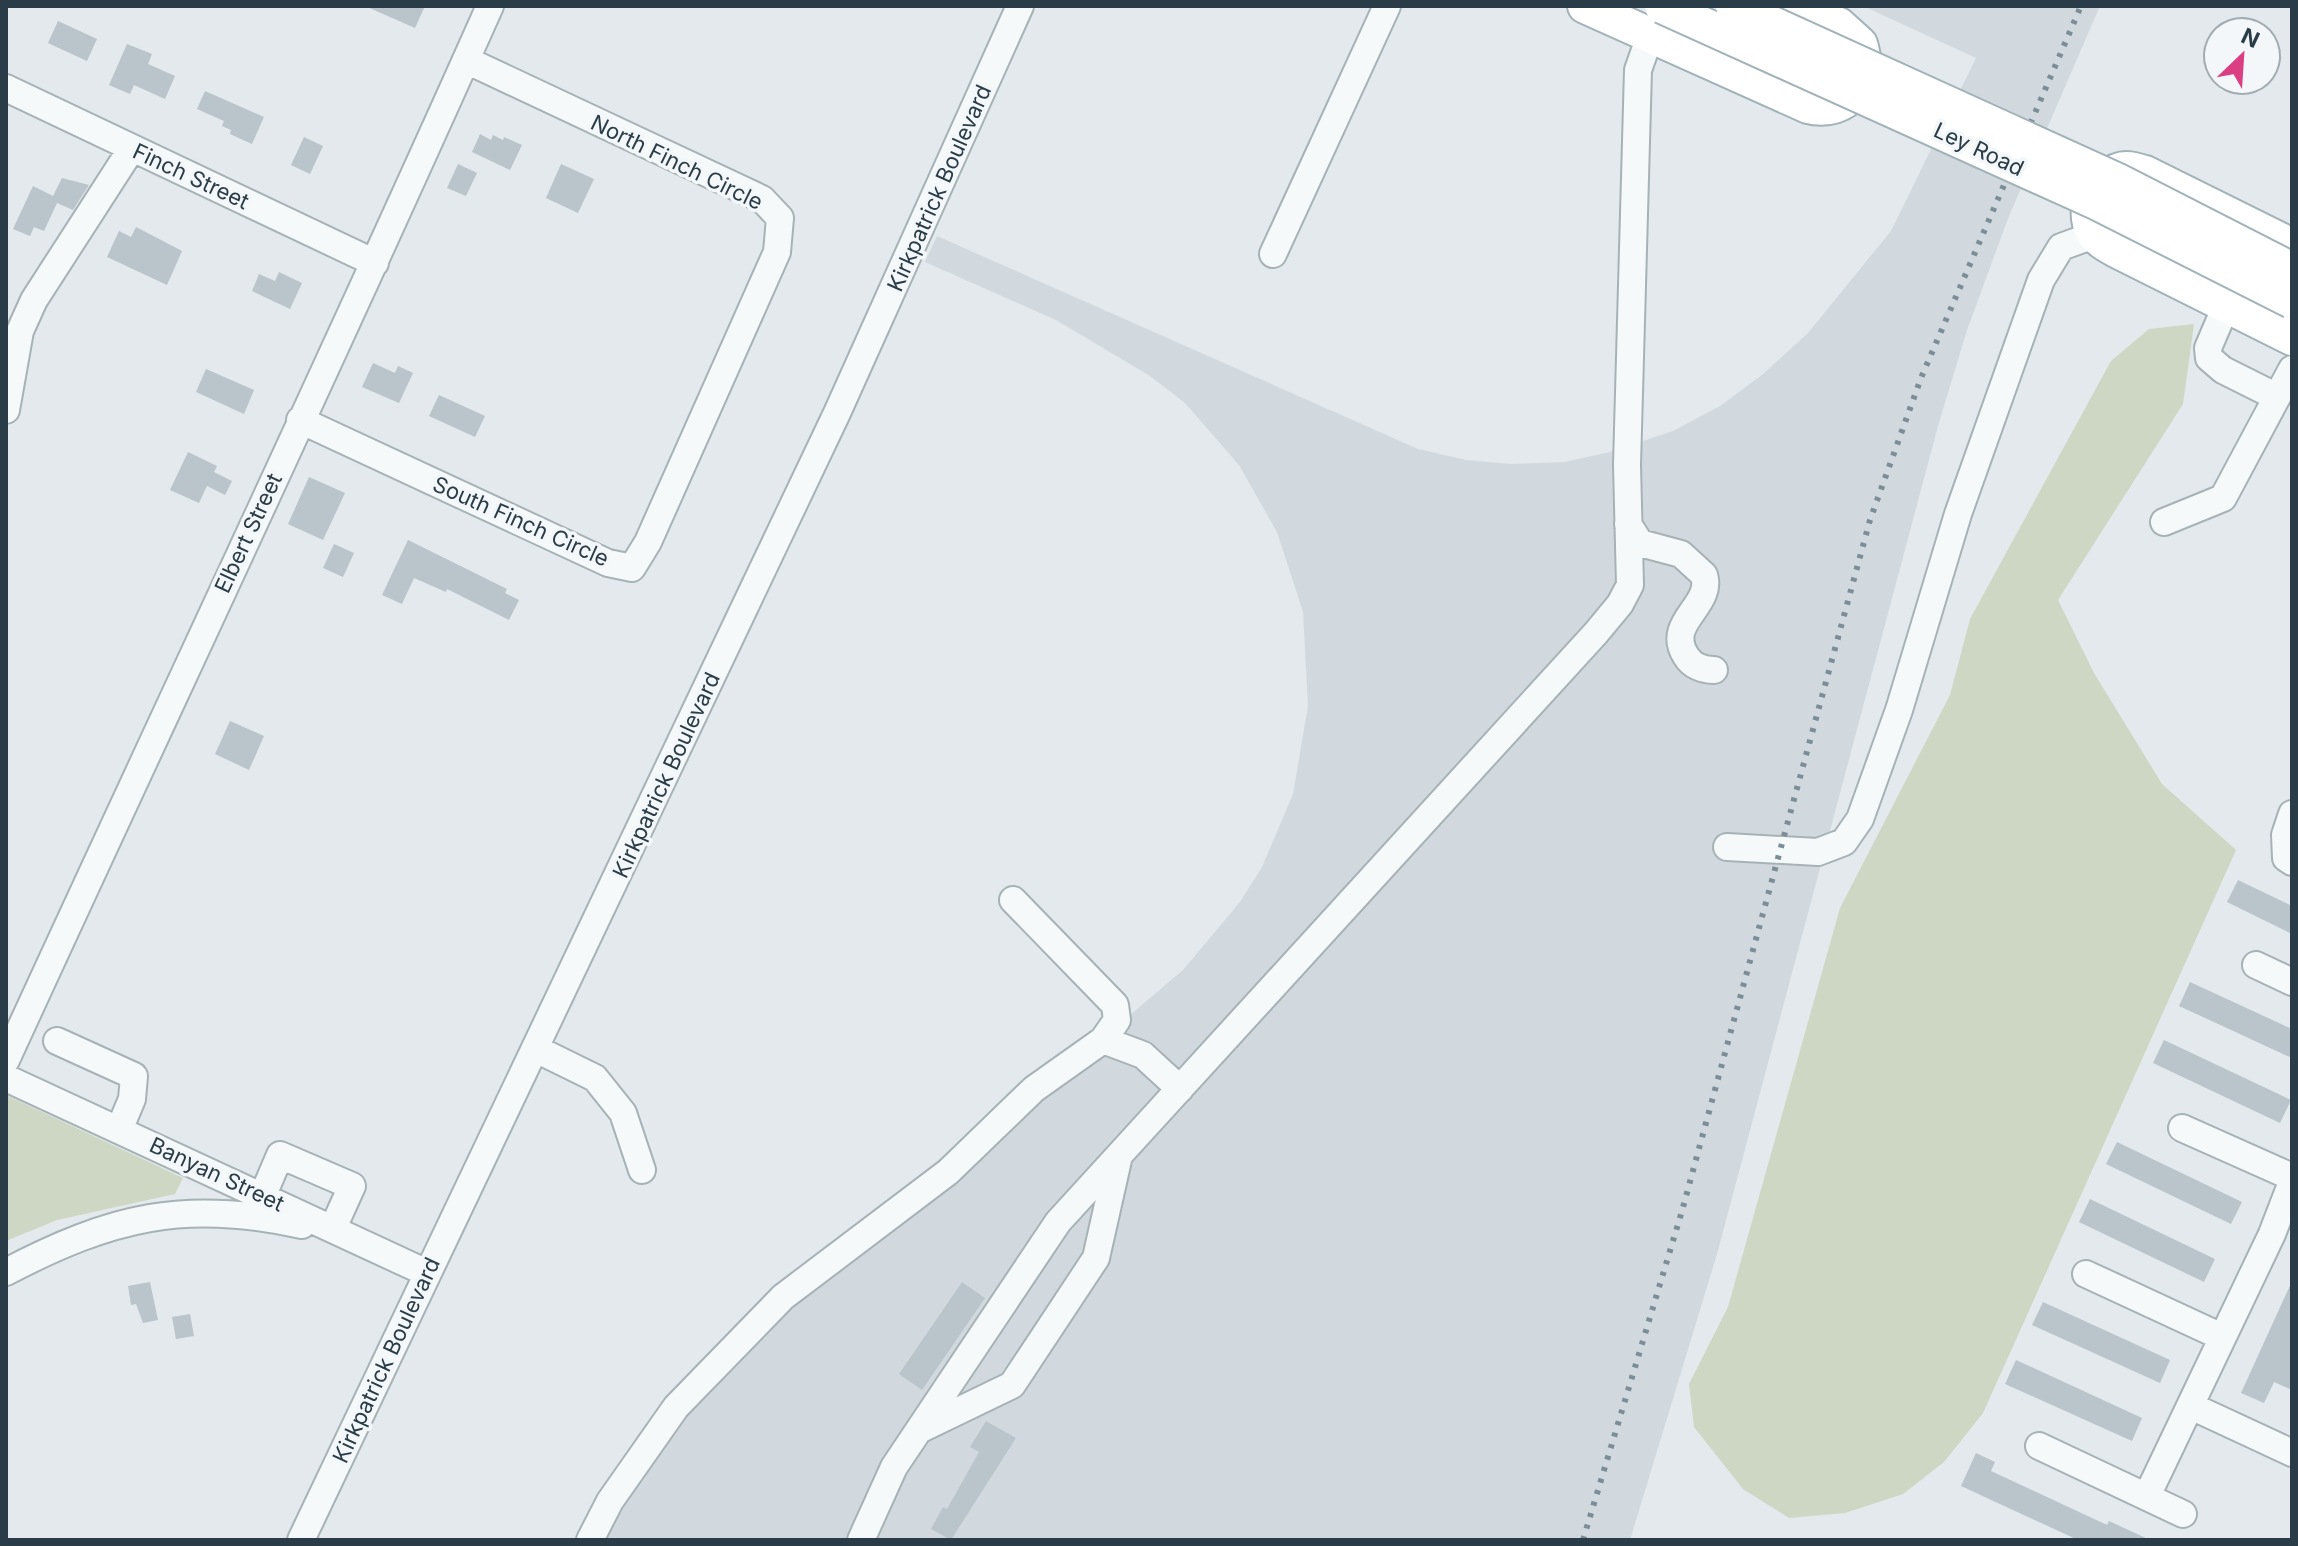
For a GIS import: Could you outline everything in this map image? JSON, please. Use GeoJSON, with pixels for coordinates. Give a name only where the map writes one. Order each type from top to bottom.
{"type":"FeatureCollection","features":[{"type":"Feature","properties":{"kind":"main road"},"geometry":{"type":"LineString","coordinates":[[1585,6],[1656,21],[1808,106],[1834,109],[1847,100],[1862,74],[1860,44],[1839,25],[1796,6]]}},
{"type":"Feature","properties":{"kind":"main road","name":"Ley Road"},"geometry":{"type":"LineString","coordinates":[[1733,6],[2116,180],[2292,270]]}},
{"type":"Feature","properties":{"kind":"main road","name":"Ley Road"},"geometry":{"type":"LineString","coordinates":[[1656,21],[2098,203],[2292,301]]}},
{"type":"Feature","properties":{"kind":"main road"},"geometry":{"type":"LineString","coordinates":[[2292,246],[2145,173],[2123,168],[2108,176],[2094,191],[2086,215],[2094,235],[2118,251],[2292,338]]}},
{"type":"Feature","properties":{"kind":"street","name":"Elbert Street"},"geometry":{"type":"LineString","coordinates":[[6,1060],[375,263],[490,6]]}},
{"type":"Feature","properties":{"kind":"street","name":"Kirkpatrick Boulevard"},"geometry":{"type":"LineString","coordinates":[[301,1540],[837,413],[1020,6]]}},
{"type":"Feature","properties":{"kind":"street"},"geometry":{"type":"LineString","coordinates":[[1273,254],[1387,6]]}},
{"type":"Feature","properties":{"kind":"street"},"geometry":{"type":"LineString","coordinates":[[1630,585],[1628,524],[1638,70],[1656,21]]}},
{"type":"Feature","properties":{"kind":"street","name":"North Finch Circle"},"geometry":{"type":"LineString","coordinates":[[466,60],[762,199],[780,218],[777,252],[723,370]]}},
{"type":"Feature","properties":{"kind":"street","name":"Finch Street"},"geometry":{"type":"LineString","coordinates":[[6,88],[375,263]]}},
{"type":"Feature","properties":{"kind":"street"},"geometry":{"type":"LineString","coordinates":[[6,410],[20,331],[34,300],[132,148]]}},
{"type":"Feature","properties":{"kind":"street"},"geometry":{"type":"LineString","coordinates":[[1727,847],[1818,852],[1831,850],[1853,831],[1899,710],[1958,514],[2041,280],[2061,247],[2094,235]]}},
{"type":"Feature","properties":{"kind":"street"},"geometry":{"type":"LineString","coordinates":[[2226,306],[2208,348],[2209,358],[2223,370],[2277,397]]}},
{"type":"Feature","properties":{"kind":"street"},"geometry":{"type":"LineString","coordinates":[[2164,522],[2223,498],[2292,369]]}},
{"type":"Feature","properties":{"kind":"street","name":"South Finch Circle"},"geometry":{"type":"LineString","coordinates":[[300,420],[608,563],[632,568],[648,542],[723,370]]}},
{"type":"Feature","properties":{"kind":"street"},"geometry":{"type":"LineString","coordinates":[[1628,524],[1640,543],[1685,556],[1704,575],[1705,591],[1681,627],[1680,637],[1689,661],[1704,670],[1714,670]]}},
{"type":"Feature","properties":{"kind":"street"},"geometry":{"type":"LineString","coordinates":[[861,1540],[894,1467],[1058,1222],[1118,1160],[1596,633],[1620,604],[1630,585],[1662,551]]}},
{"type":"Feature","properties":{"kind":"street"},"geometry":{"type":"LineString","coordinates":[[2289,860],[2285,835],[2292,814]]}},
{"type":"Feature","properties":{"kind":"street"},"geometry":{"type":"LineString","coordinates":[[590,1540],[610,1501],[676,1407],[783,1297],[948,1172],[1034,1089],[1103,1040],[1117,1020],[1115,1005],[1013,900]]}},
{"type":"Feature","properties":{"kind":"street"},"geometry":{"type":"LineString","coordinates":[[2256,965],[2292,982]]}},
{"type":"Feature","properties":{"kind":"street"},"geometry":{"type":"LineString","coordinates":[[1103,1040],[1143,1055],[1180,1089]]}},
{"type":"Feature","properties":{"kind":"street"},"geometry":{"type":"LineString","coordinates":[[57,1041],[134,1076],[132,1099],[119,1130]]}},
{"type":"Feature","properties":{"kind":"street"},"geometry":{"type":"LineString","coordinates":[[536,1049],[595,1078],[623,1113],[642,1170]]}},
{"type":"Feature","properties":{"kind":"street","name":"Banyan Street"},"geometry":{"type":"LineString","coordinates":[[6,1078],[427,1273]]}},
{"type":"Feature","properties":{"kind":"street"},"geometry":{"type":"LineString","coordinates":[[2147,1496],[2222,1337],[2282,1238],[2292,1180],[2182,1128]]}},
{"type":"Feature","properties":{"kind":"street"},"geometry":{"type":"LineString","coordinates":[[6,1272],[52,1248],[125,1222],[185,1211],[253,1214],[342,1232],[352,1186],[280,1155],[263,1195]]}},
{"type":"Feature","properties":{"kind":"street"},"geometry":{"type":"LineString","coordinates":[[918,1430],[1012,1385],[1096,1258],[1118,1160]]}},
{"type":"Feature","properties":{"kind":"street"},"geometry":{"type":"LineString","coordinates":[[2086,1274],[2222,1337]]}},
{"type":"Feature","properties":{"kind":"street"},"geometry":{"type":"LineString","coordinates":[[2191,1406],[2292,1453]]}},
{"type":"Feature","properties":{"kind":"street"},"geometry":{"type":"LineString","coordinates":[[2039,1446],[2183,1514]]}},
{"type":"Feature","properties":{"kind":"shaded area"},"geometry":{"type":"Polygon","coordinates":[[[1863,6],[2100,6],[2009,216],[1967,330],[1938,426],[1717,1254],[1630,1540],[591,1540],[674,1426],[782,1311],[1183,970],[1240,902],[1262,867],[1293,794],[1308,706],[1303,612],[1277,532],[1239,465],[1185,403],[1150,376],[1056,320],[925,262],[937,236],[1418,449],[1466,460],[1512,464],[1565,462],[1610,452],[1673,431],[1720,406],[1762,375],[1808,333],[1891,231],[1976,58],[1863,6]]]}},
{"type":"Feature","properties":{"kind":"green space"},"geometry":{"type":"Polygon","coordinates":[[[2194,324],[2183,404],[2058,600],[2094,673],[2162,784],[2236,850],[1983,1413],[1944,1462],[1903,1494],[1845,1513],[1789,1518],[1743,1489],[1694,1427],[1689,1384],[1728,1307],[1840,908],[1950,695],[1970,619],[2111,361],[2149,329],[2194,324]]]}},
{"type":"Feature","properties":{"kind":"green space"},"geometry":{"type":"Polygon","coordinates":[[[6,1095],[183,1178],[175,1194],[57,1220],[6,1241],[6,1095]]]}},
{"type":"Feature","properties":{"kind":"building"},"geometry":{"type":"Polygon","coordinates":[[[365,6],[425,6],[415,28],[365,6]]]}},
{"type":"Feature","properties":{"kind":"building"},"geometry":{"type":"Polygon","coordinates":[[[58,21],[97,39],[87,61],[48,43],[58,21]]]}},
{"type":"Feature","properties":{"kind":"building"},"geometry":{"type":"Polygon","coordinates":[[[127,44],[152,54],[148,64],[175,76],[165,99],[134,85],[130,94],[109,85],[127,44]]]}},
{"type":"Feature","properties":{"kind":"building"},"geometry":{"type":"Polygon","coordinates":[[[205,91],[264,117],[252,144],[230,134],[231,130],[222,126],[224,121],[197,109],[205,91]]]}},
{"type":"Feature","properties":{"kind":"building"},"geometry":{"type":"Polygon","coordinates":[[[480,134],[491,140],[493,135],[503,140],[504,137],[522,145],[510,170],[472,152],[480,134]]]}},
{"type":"Feature","properties":{"kind":"building"},"geometry":{"type":"Polygon","coordinates":[[[304,137],[323,146],[310,174],[291,165],[304,137]]]}},
{"type":"Feature","properties":{"kind":"building"},"geometry":{"type":"Polygon","coordinates":[[[458,164],[477,173],[466,196],[447,188],[458,164]]]}},
{"type":"Feature","properties":{"kind":"building"},"geometry":{"type":"Polygon","coordinates":[[[561,164],[594,179],[578,213],[546,198],[561,164]]]}},
{"type":"Feature","properties":{"kind":"building"},"geometry":{"type":"Polygon","coordinates":[[[62,178],[89,185],[73,210],[57,203],[44,231],[34,227],[30,236],[13,229],[33,186],[53,196],[62,178]]]}},
{"type":"Feature","properties":{"kind":"building"},"geometry":{"type":"Polygon","coordinates":[[[136,227],[182,251],[167,285],[107,257],[119,231],[131,237],[136,227]]]}},
{"type":"Feature","properties":{"kind":"building"},"geometry":{"type":"Polygon","coordinates":[[[279,272],[302,283],[290,309],[252,291],[259,274],[275,281],[279,272]]]}},
{"type":"Feature","properties":{"kind":"building"},"geometry":{"type":"Polygon","coordinates":[[[373,363],[395,373],[398,366],[413,373],[399,403],[362,387],[373,363]]]}},
{"type":"Feature","properties":{"kind":"building"},"geometry":{"type":"Polygon","coordinates":[[[206,369],[254,390],[244,414],[196,392],[206,369]]]}},
{"type":"Feature","properties":{"kind":"building"},"geometry":{"type":"Polygon","coordinates":[[[439,395],[485,416],[475,437],[429,416],[439,395]]]}},
{"type":"Feature","properties":{"kind":"building"},"geometry":{"type":"Polygon","coordinates":[[[188,452],[217,466],[214,472],[232,481],[225,495],[207,486],[199,503],[170,490],[188,452]]]}},
{"type":"Feature","properties":{"kind":"building"},"geometry":{"type":"Polygon","coordinates":[[[309,477],[345,493],[323,540],[288,524],[309,477]]]}},
{"type":"Feature","properties":{"kind":"building"},"geometry":{"type":"Polygon","coordinates":[[[408,540],[507,589],[505,593],[519,600],[509,620],[447,589],[446,592],[414,578],[402,604],[382,595],[408,540]]]}},
{"type":"Feature","properties":{"kind":"building"},"geometry":{"type":"Polygon","coordinates":[[[334,544],[354,553],[343,577],[323,568],[334,544]]]}},
{"type":"Feature","properties":{"kind":"building"},"geometry":{"type":"Polygon","coordinates":[[[230,721],[264,736],[249,770],[215,754],[230,721]]]}},
{"type":"Feature","properties":{"kind":"building"},"geometry":{"type":"Polygon","coordinates":[[[2238,880],[2292,906],[2292,934],[2227,902],[2238,880]]]}},
{"type":"Feature","properties":{"kind":"building"},"geometry":{"type":"Polygon","coordinates":[[[2190,982],[2292,1029],[2292,1058],[2179,1006],[2190,982]]]}},
{"type":"Feature","properties":{"kind":"building"},"geometry":{"type":"Polygon","coordinates":[[[2164,1040],[2291,1100],[2280,1123],[2153,1063],[2164,1040]]]}},
{"type":"Feature","properties":{"kind":"building"},"geometry":{"type":"Polygon","coordinates":[[[2117,1142],[2242,1202],[2231,1224],[2106,1164],[2117,1142]]]}},
{"type":"Feature","properties":{"kind":"building"},"geometry":{"type":"Polygon","coordinates":[[[2090,1199],[2215,1259],[2204,1282],[2079,1222],[2090,1199]]]}},
{"type":"Feature","properties":{"kind":"building"},"geometry":{"type":"Polygon","coordinates":[[[2292,1281],[2292,1390],[2274,1382],[2264,1403],[2241,1393],[2292,1281]]]}},
{"type":"Feature","properties":{"kind":"building"},"geometry":{"type":"Polygon","coordinates":[[[150,1282],[158,1320],[143,1323],[136,1304],[131,1305],[128,1286],[150,1282]]]}},
{"type":"Feature","properties":{"kind":"building"},"geometry":{"type":"Polygon","coordinates":[[[962,1282],[985,1298],[922,1390],[899,1374],[962,1282]]]}},
{"type":"Feature","properties":{"kind":"building"},"geometry":{"type":"Polygon","coordinates":[[[2043,1302],[2170,1360],[2160,1383],[2032,1325],[2043,1302]]]}},
{"type":"Feature","properties":{"kind":"building"},"geometry":{"type":"Polygon","coordinates":[[[190,1314],[194,1336],[176,1339],[172,1317],[190,1314]]]}},
{"type":"Feature","properties":{"kind":"building"},"geometry":{"type":"Polygon","coordinates":[[[2016,1360],[2142,1418],[2132,1441],[2005,1384],[2016,1360]]]}},
{"type":"Feature","properties":{"kind":"building"},"geometry":{"type":"Polygon","coordinates":[[[986,1421],[1016,1438],[951,1540],[931,1529],[943,1507],[947,1509],[979,1452],[970,1447],[986,1421]]]}},
{"type":"Feature","properties":{"kind":"building"},"geometry":{"type":"Polygon","coordinates":[[[1976,1453],[1995,1462],[1991,1471],[2107,1525],[2109,1521],[2150,1540],[2078,1540],[1961,1486],[1976,1453]]]}},
{"type":"Feature","properties":{"kind":"railway"},"geometry":{"type":"LineString","coordinates":[[1583,1540],[1682,1211],[1870,520],[1921,378],[2081,6]]}}]}
